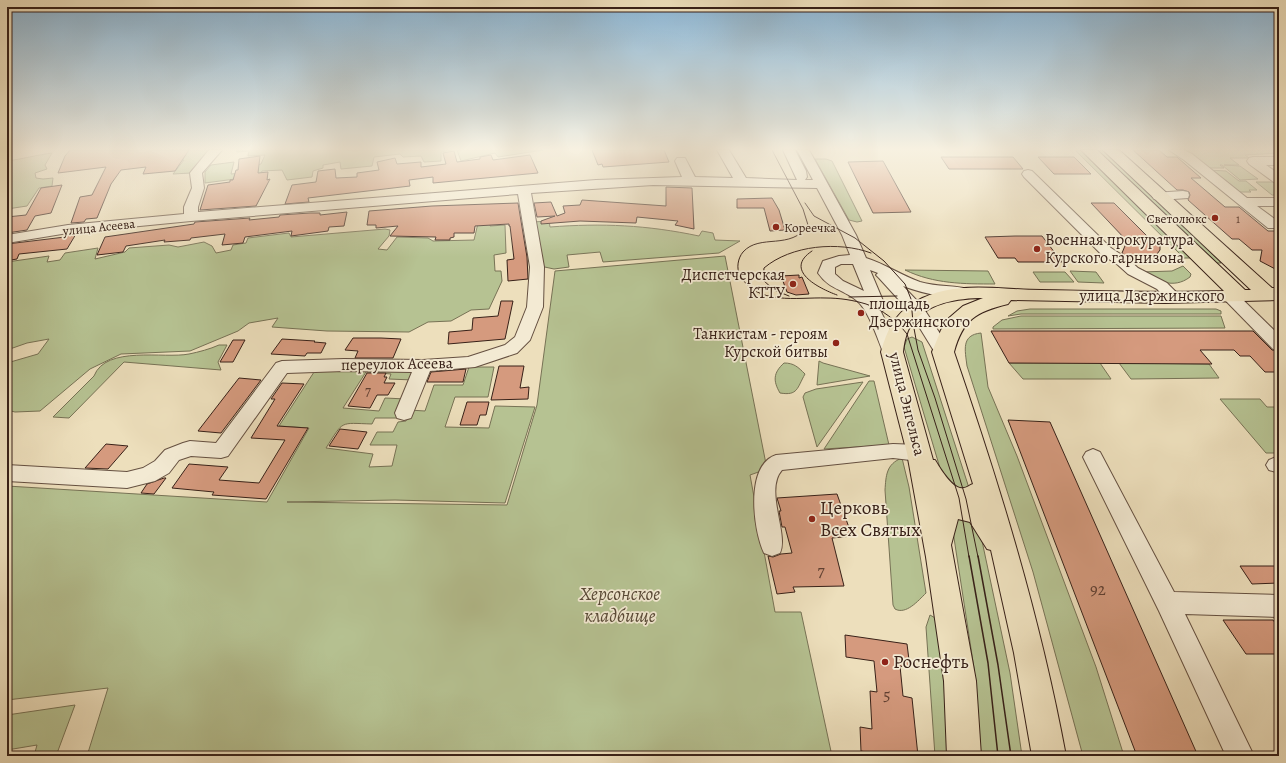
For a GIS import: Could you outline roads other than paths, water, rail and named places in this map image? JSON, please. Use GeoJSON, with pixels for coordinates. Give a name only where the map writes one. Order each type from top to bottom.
{"type":"FeatureCollection","features":[{"type":"Feature","properties":{"kind":"main road"},"geometry":{"type":"LineString","coordinates":[[1124,186],[1235,296]]}},
{"type":"Feature","properties":{"kind":"main road"},"geometry":{"type":"LineString","coordinates":[[1148,186],[1273,294]]}},
{"type":"Feature","properties":{"kind":"main road","name":"улица Энгельса"},"geometry":{"type":"LineString","coordinates":[[964,756],[960,680],[938,549],[919,453],[889,345],[900,324],[916,309],[942,297],[968,293],[1024,296]]}},
{"type":"Feature","properties":{"kind":"main road","name":"улица Дзержинского"},"geometry":{"type":"LineString","coordinates":[[1024,296],[1174,297],[1273,294]]}},
{"type":"Feature","properties":{"kind":"main road"},"geometry":{"type":"LineString","coordinates":[[1024,296],[990,302],[970,310],[961,316],[953,325],[947,337],[943,352],[979,460],[1008,557],[1037,683],[1050,751]]}},
{"type":"Feature","properties":{"kind":"main road"},"geometry":{"type":"LineString","coordinates":[[919,453],[938,485],[948,495],[955,498],[970,498],[974,494],[978,487],[979,460]]}},
{"type":"Feature","properties":{"kind":"main road"},"geometry":{"type":"LineString","coordinates":[[938,549],[944,519],[948,512],[952,508],[968,509],[979,514],[1008,557]]}},
{"type":"Feature","properties":{"kind":"street"},"geometry":{"type":"LineString","coordinates":[[191,217],[191,207],[198,186]]}},
{"type":"Feature","properties":{"kind":"street","name":"улица Асеева"},"geometry":{"type":"LineString","coordinates":[[7,239],[86,228],[191,217],[587,186]]}},
{"type":"Feature","properties":{"kind":"street"},"geometry":{"type":"LineString","coordinates":[[822,186],[844,224],[860,262],[878,308],[889,345]]}},
{"type":"Feature","properties":{"kind":"street"},"geometry":{"type":"LineString","coordinates":[[1040,186],[1106,251],[1123,262],[1133,271],[1162,286],[1174,297]]}},
{"type":"Feature","properties":{"kind":"street"},"geometry":{"type":"LineString","coordinates":[[1224,186],[1273,224],[1279,224]]}},
{"type":"Feature","properties":{"kind":"street","name":"переулок Асеева"},"geometry":{"type":"LineString","coordinates":[[7,473],[127,480],[148,475],[162,467],[172,455],[190,448],[221,450],[282,367],[344,365],[423,366],[469,363],[511,349],[522,340],[535,307],[537,267],[524,190]]}},
{"type":"Feature","properties":{"kind":"street"},"geometry":{"type":"LineString","coordinates":[[1159,196],[1184,195]]}},
{"type":"Feature","properties":{"kind":"street"},"geometry":{"type":"LineString","coordinates":[[1244,202],[1279,202]]}},
{"type":"Feature","properties":{"kind":"street"},"geometry":{"type":"LineString","coordinates":[[844,224],[867,251],[877,267],[916,309],[943,352]]}},
{"type":"Feature","properties":{"kind":"street"},"geometry":{"type":"LineString","coordinates":[[7,230],[43,227],[86,228]]}},
{"type":"Feature","properties":{"kind":"street"},"geometry":{"type":"LineString","coordinates":[[889,345],[865,300],[833,281],[826,272],[828,264],[845,260],[860,262],[877,267],[891,275],[914,284],[939,290],[968,293]]}},
{"type":"Feature","properties":{"kind":"street"},"geometry":{"type":"LineString","coordinates":[[1235,296],[1279,344]]}},
{"type":"Feature","properties":{"kind":"street"},"geometry":{"type":"LineString","coordinates":[[404,413],[423,366]]}},
{"type":"Feature","properties":{"kind":"street"},"geometry":{"type":"LineString","coordinates":[[772,546],[765,512],[766,489],[771,466],[776,462],[893,451],[919,453]]}},
{"type":"Feature","properties":{"kind":"street"},"geometry":{"type":"LineString","coordinates":[[1093,456],[1167,603],[1240,756]]}},
{"type":"Feature","properties":{"kind":"street"},"geometry":{"type":"LineString","coordinates":[[1167,603],[1279,606]]}},
{"type":"Feature","properties":{"kind":"tram line"},"geometry":{"type":"LineString","coordinates":[[791,186],[803,209],[808,225],[801,233],[793,238],[758,243],[750,246],[741,254],[738,266],[740,275],[747,285],[756,292],[767,296],[778,298],[836,298],[866,304],[889,316],[907,334],[959,498],[969,557]]}},
{"type":"Feature","properties":{"kind":"tram line"},"geometry":{"type":"LineString","coordinates":[[805,203],[814,216],[855,238],[884,261],[905,284],[911,299],[913,323],[918,350],[935,398],[966,499],[978,557]]}},
{"type":"Feature","properties":{"kind":"tram line"},"geometry":{"type":"LineString","coordinates":[[789,296],[774,290],[763,280],[764,268],[775,260],[788,254],[816,247],[845,247],[871,253]]}},
{"type":"Feature","properties":{"kind":"tram line"},"geometry":{"type":"LineString","coordinates":[[812,251],[804,258],[801,265],[802,271],[806,278],[813,283],[837,295]]}},
{"type":"Feature","properties":{"kind":"tram line"},"geometry":{"type":"LineString","coordinates":[[849,297],[897,296]]}},
{"type":"Feature","properties":{"kind":"tram line"},"geometry":{"type":"LineString","coordinates":[[969,556],[988,663],[998,756]]}},
{"type":"Feature","properties":{"kind":"tram line"},"geometry":{"type":"LineString","coordinates":[[978,556],[998,665],[1011,756]]}},
{"type":"Feature","properties":{"kind":"place","name":"Светолюкс"},"geometry":{"type":"Point","coordinates":[1215,218]}},
{"type":"Feature","properties":{"kind":"place","name":"Кореечка"},"geometry":{"type":"Point","coordinates":[776,227]}},
{"type":"Feature","properties":{"kind":"place","name":"Военная прокуратура Курского гарнизона"},"geometry":{"type":"Point","coordinates":[1037,249]}},
{"type":"Feature","properties":{"kind":"place","name":"Диспетчерская КТТУ"},"geometry":{"type":"Point","coordinates":[793,284]}},
{"type":"Feature","properties":{"kind":"place","name":"площадь Дзержинского"},"geometry":{"type":"Point","coordinates":[861,313]}},
{"type":"Feature","properties":{"kind":"place","name":"Танкистам - героям Курской битвы"},"geometry":{"type":"Point","coordinates":[836,343]}},
{"type":"Feature","properties":{"kind":"place","name":"Церковь Всех Святых"},"geometry":{"type":"Point","coordinates":[812,519]}},
{"type":"Feature","properties":{"kind":"place","name":"Роснефть"},"geometry":{"type":"Point","coordinates":[885,662]}},
{"type":"Feature","properties":{"kind":"park label","name":"Херсонское кладбище"},"geometry":{"type":"Point","coordinates":[620,605]}}]}
